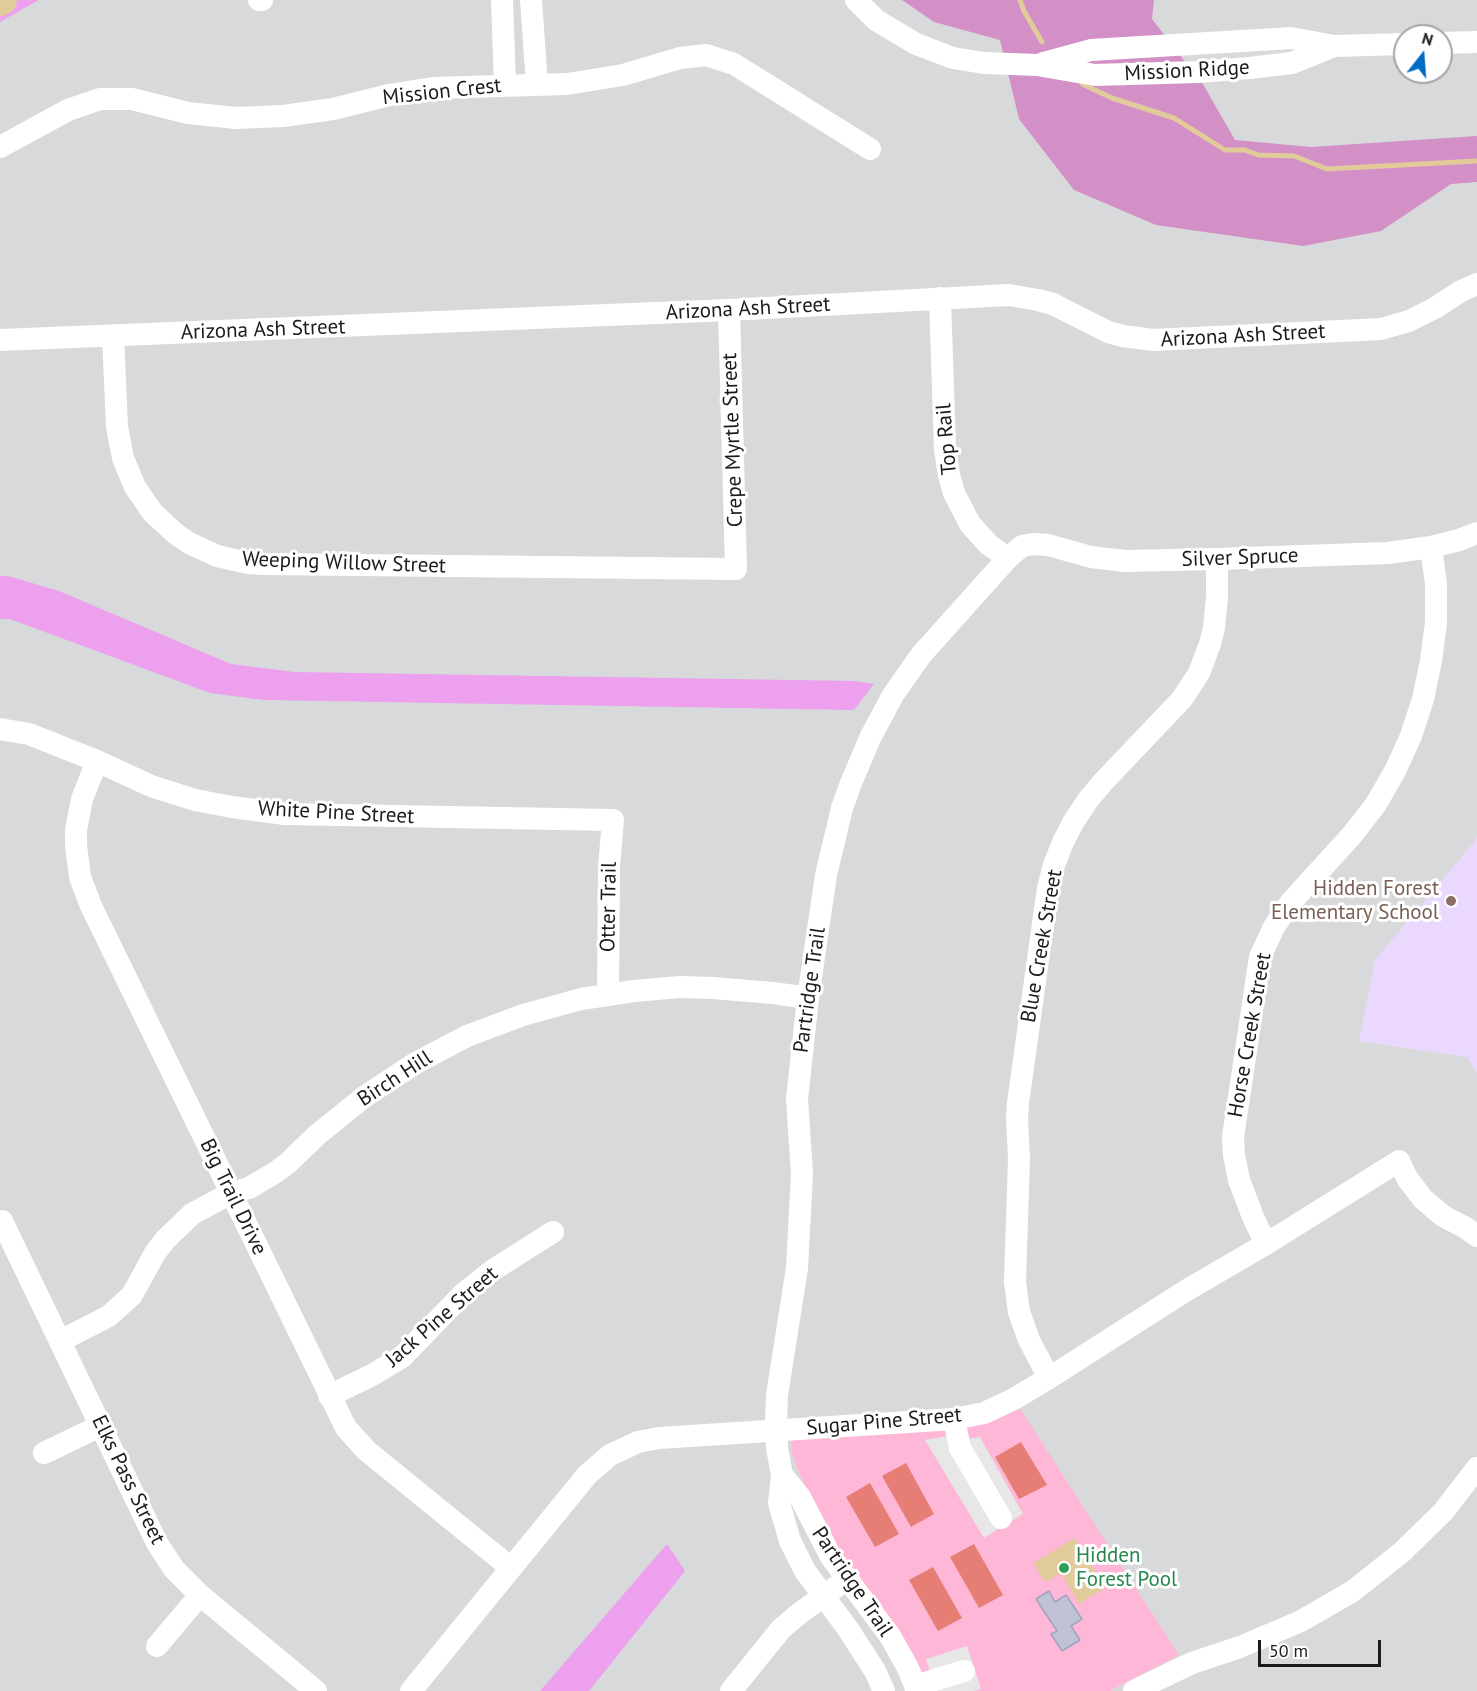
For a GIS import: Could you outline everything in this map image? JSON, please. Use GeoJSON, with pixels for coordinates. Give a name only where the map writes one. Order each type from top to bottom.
{"type":"FeatureCollection","features":[{"type":"Feature","properties":{"kind":"street"},"geometry":{"type":"LineString","coordinates":[[502,0],[506,85]]}},
{"type":"Feature","properties":{"kind":"street"},"geometry":{"type":"LineString","coordinates":[[531,0],[537,85]]}},
{"type":"Feature","properties":{"kind":"street","name":"Mission Ridge"},"geometry":{"type":"LineString","coordinates":[[856,0],[876,20],[916,44],[953,58],[984,63],[1037,65],[1095,75],[1249,68],[1292,63],[1334,46]]}},
{"type":"Feature","properties":{"kind":"street","name":"Mission Ridge"},"geometry":{"type":"LineString","coordinates":[[1037,65],[1091,50],[1150,46],[1291,38],[1334,46],[1393,44]]}},
{"type":"Feature","properties":{"kind":"street"},"geometry":{"type":"LineString","coordinates":[[1249,41],[1249,68]]}},
{"type":"Feature","properties":{"kind":"street"},"geometry":{"type":"LineString","coordinates":[[1453,43],[1477,42]]}},
{"type":"Feature","properties":{"kind":"street"},"geometry":{"type":"LineString","coordinates":[[1150,46],[1150,73]]}},
{"type":"Feature","properties":{"kind":"street","name":"Mission Crest"},"geometry":{"type":"LineString","coordinates":[[0,147],[68,110],[100,99],[132,99],[188,113],[236,118],[283,116],[333,109],[389,95],[434,88],[567,84],[622,75],[680,58],[706,55],[734,64],[870,149]]}},
{"type":"Feature","properties":{"kind":"street","name":"Arizona Ash Street"},"geometry":{"type":"LineString","coordinates":[[0,340],[729,310],[1009,295],[1038,300],[1066,310],[1108,332],[1130,338],[1153,340],[1381,329],[1409,321],[1477,284]]}},
{"type":"Feature","properties":{"kind":"street","name":"Top Rail"},"geometry":{"type":"LineString","coordinates":[[940,298],[945,450],[949,475],[954,493],[970,524],[989,545],[1008,558]]}},
{"type":"Feature","properties":{"kind":"street","name":"Crepe Myrtle Street"},"geometry":{"type":"LineString","coordinates":[[729,310],[736,569]]}},
{"type":"Feature","properties":{"kind":"street","name":"Weeping Willow Street"},"geometry":{"type":"LineString","coordinates":[[113,336],[117,427],[123,458],[135,487],[153,513],[176,534],[217,556],[264,564],[736,569]]}},
{"type":"Feature","properties":{"kind":"street","name":"Silver Spruce"},"geometry":{"type":"LineString","coordinates":[[1008,558],[1022,546],[1033,544],[1048,545],[1091,557],[1125,561],[1388,553],[1431,547],[1477,533]]}},
{"type":"Feature","properties":{"kind":"street","name":"Horse Creek Street"},"geometry":{"type":"LineString","coordinates":[[1266,1244],[1239,1180],[1233,1137],[1260,957],[1274,927],[1292,902],[1352,835],[1376,804],[1411,736],[1423,699],[1436,622],[1436,584],[1431,547]]}},
{"type":"Feature","properties":{"kind":"street","name":"Partridge Trail"},"geometry":{"type":"LineString","coordinates":[[884,1691],[875,1671],[848,1629],[805,1570],[790,1541],[779,1503],[782,1475],[777,1448],[777,1395],[797,1268],[802,1174],[797,1099],[808,998],[826,875],[851,783],[870,738],[893,695],[921,655],[1008,558]]}},
{"type":"Feature","properties":{"kind":"street","name":"Blue Creek Street"},"geometry":{"type":"LineString","coordinates":[[1048,1378],[1029,1340],[1019,1312],[1015,1282],[1019,1158],[1017,1103],[1048,888],[1063,842],[1088,800],[1182,699],[1199,673],[1214,628],[1217,559]]}},
{"type":"Feature","properties":{"kind":"street","name":"White Pine Street"},"geometry":{"type":"LineString","coordinates":[[0,729],[29,734],[97,761],[151,786],[195,800],[285,814],[613,820]]}},
{"type":"Feature","properties":{"kind":"street","name":"Big Trail Drive"},"geometry":{"type":"LineString","coordinates":[[97,761],[78,814],[76,845],[80,877],[91,906],[329,1396],[346,1428],[367,1451],[511,1568]]}},
{"type":"Feature","properties":{"kind":"street","name":"Otter Trail"},"geometry":{"type":"LineString","coordinates":[[608,995],[609,867],[613,820]]}},
{"type":"Feature","properties":{"kind":"street","name":"Birch Hill"},"geometry":{"type":"LineString","coordinates":[[60,1341],[109,1316],[132,1295],[155,1253],[192,1214],[231,1193],[249,1188],[276,1172],[364,1097],[414,1064],[467,1036],[524,1015],[581,999],[634,991],[691,987],[808,998]]}},
{"type":"Feature","properties":{"kind":"street","name":"Sugar Pine Street"},"geometry":{"type":"LineString","coordinates":[[411,1691],[587,1475],[610,1455],[638,1442],[659,1438],[954,1419],[984,1413],[1012,1400],[1399,1161],[1407,1178],[1423,1199],[1443,1216],[1477,1236]]}},
{"type":"Feature","properties":{"kind":"street","name":"Elks Pass Street"},"geometry":{"type":"LineString","coordinates":[[1,1222],[157,1543],[174,1569],[200,1595],[316,1691]]}},
{"type":"Feature","properties":{"kind":"street","name":"Jack Pine Street"},"geometry":{"type":"LineString","coordinates":[[329,1396],[374,1374],[402,1357],[464,1293],[493,1270],[553,1232]]}},
{"type":"Feature","properties":{"kind":"street"},"geometry":{"type":"LineString","coordinates":[[954,1419],[960,1448],[1001,1518]]}},
{"type":"Feature","properties":{"kind":"street"},"geometry":{"type":"LineString","coordinates":[[44,1453],[100,1426]]}},
{"type":"Feature","properties":{"kind":"street"},"geometry":{"type":"LineString","coordinates":[[1134,1691],[1192,1664],[1240,1647],[1300,1621],[1353,1591],[1402,1552],[1443,1512],[1477,1468]]}},
{"type":"Feature","properties":{"kind":"street","name":"Partridge Trail"},"geometry":{"type":"LineString","coordinates":[[782,1475],[800,1497],[831,1557],[846,1580],[890,1636],[916,1688]]}},
{"type":"Feature","properties":{"kind":"street"},"geometry":{"type":"LineString","coordinates":[[731,1691],[781,1629],[846,1580]]}},
{"type":"Feature","properties":{"kind":"street"},"geometry":{"type":"LineString","coordinates":[[157,1646],[200,1595]]}},
{"type":"Feature","properties":{"kind":"street"},"geometry":{"type":"LineString","coordinates":[[916,1688],[964,1671]]}},
{"type":"Feature","properties":{"kind":"shaded area"},"geometry":{"type":"Polygon","coordinates":[[[0,0],[39,0],[0,22],[0,0]]]}},
{"type":"Feature","properties":{"kind":"shaded area"},"geometry":{"type":"Polygon","coordinates":[[[39,0],[1477,0],[1477,836],[1360,1041],[1467,1057],[1477,1073],[1477,1691],[1110,1691],[1179,1655],[927,1691],[0,1691],[0,22],[39,0]]]}},
{"type":"Feature","properties":{"kind":"shaded area"},"geometry":{"type":"Polygon","coordinates":[[[902,0],[1154,0],[1152,19],[1204,86],[1235,140],[1311,147],[1477,136],[1477,182],[1451,184],[1381,231],[1303,246],[1156,225],[1074,190],[1019,119],[1000,40],[934,22],[902,0]]]}},
{"type":"Feature","properties":{"kind":"shaded area"},"geometry":{"type":"Polygon","coordinates":[[[0,576],[8,576],[59,591],[231,664],[295,672],[855,681],[874,684],[854,710],[264,700],[210,693],[10,619],[0,619],[0,576]]]}},
{"type":"Feature","properties":{"kind":"shaded area","name":"Hidden Forest Elementary School"},"geometry":{"type":"Polygon","coordinates":[[[1477,836],[1477,1073],[1467,1057],[1359,1041],[1375,960],[1477,836]]]}},
{"type":"Feature","properties":{"kind":"shaded area"},"geometry":{"type":"Polygon","coordinates":[[[1017,1404],[1179,1655],[1110,1691],[927,1691],[849,1569],[825,1527],[798,1471],[791,1450],[791,1442],[794,1438],[1017,1404]]]}},
{"type":"Feature","properties":{"kind":"shaded area"},"geometry":{"type":"Polygon","coordinates":[[[966,1433],[968,1439],[980,1437],[1023,1514],[984,1538],[925,1440],[966,1433]]]}},
{"type":"Feature","properties":{"kind":"shaded area"},"geometry":{"type":"Polygon","coordinates":[[[1021,1442],[1047,1485],[1019,1499],[995,1457],[1021,1442]]]}},
{"type":"Feature","properties":{"kind":"shaded area"},"geometry":{"type":"Polygon","coordinates":[[[906,1463],[934,1514],[911,1527],[882,1476],[906,1463]]]}},
{"type":"Feature","properties":{"kind":"shaded area"},"geometry":{"type":"Polygon","coordinates":[[[870,1483],[899,1534],[875,1547],[846,1497],[870,1483]]]}},
{"type":"Feature","properties":{"kind":"shaded area","name":"Hidden Forest Pool"},"geometry":{"type":"Polygon","coordinates":[[[1075,1538],[1105,1588],[1079,1604],[1061,1573],[1045,1582],[1033,1563],[1075,1538]]]}},
{"type":"Feature","properties":{"kind":"shaded area"},"geometry":{"type":"Polygon","coordinates":[[[667,1544],[685,1571],[589,1691],[540,1691],[667,1544]]]}},
{"type":"Feature","properties":{"kind":"shaded area"},"geometry":{"type":"Polygon","coordinates":[[[974,1544],[1003,1595],[979,1608],[950,1557],[974,1544]]]}},
{"type":"Feature","properties":{"kind":"shaded area"},"geometry":{"type":"Polygon","coordinates":[[[933,1567],[962,1618],[938,1631],[909,1580],[933,1567]]]}},
{"type":"Feature","properties":{"kind":"shaded area"},"geometry":{"type":"Polygon","coordinates":[[[967,1646],[981,1689],[936,1691],[926,1659],[967,1646]]]}},
{"type":"Feature","properties":{"kind":"building"},"geometry":{"type":"Polygon","coordinates":[[[1049,1591],[1055,1602],[1066,1595],[1082,1619],[1071,1626],[1080,1640],[1062,1651],[1051,1634],[1057,1631],[1036,1599],[1049,1591]]]}},
{"type":"Feature","properties":{"kind":"waterway"},"geometry":{"type":"LineString","coordinates":[[1020,0],[1042,42]]}},
{"type":"Feature","properties":{"kind":"waterway"},"geometry":{"type":"LineString","coordinates":[[1082,84],[1112,98],[1174,118],[1225,150],[1245,150],[1258,155],[1294,156],[1327,169],[1477,161]]}},
{"type":"Feature","properties":{"kind":"place","name":"Hidden Forest Elementary School"},"geometry":{"type":"Point","coordinates":[1451,901]}},
{"type":"Feature","properties":{"kind":"place","name":"Hidden Forest Pool"},"geometry":{"type":"Point","coordinates":[1064,1568]}}]}
